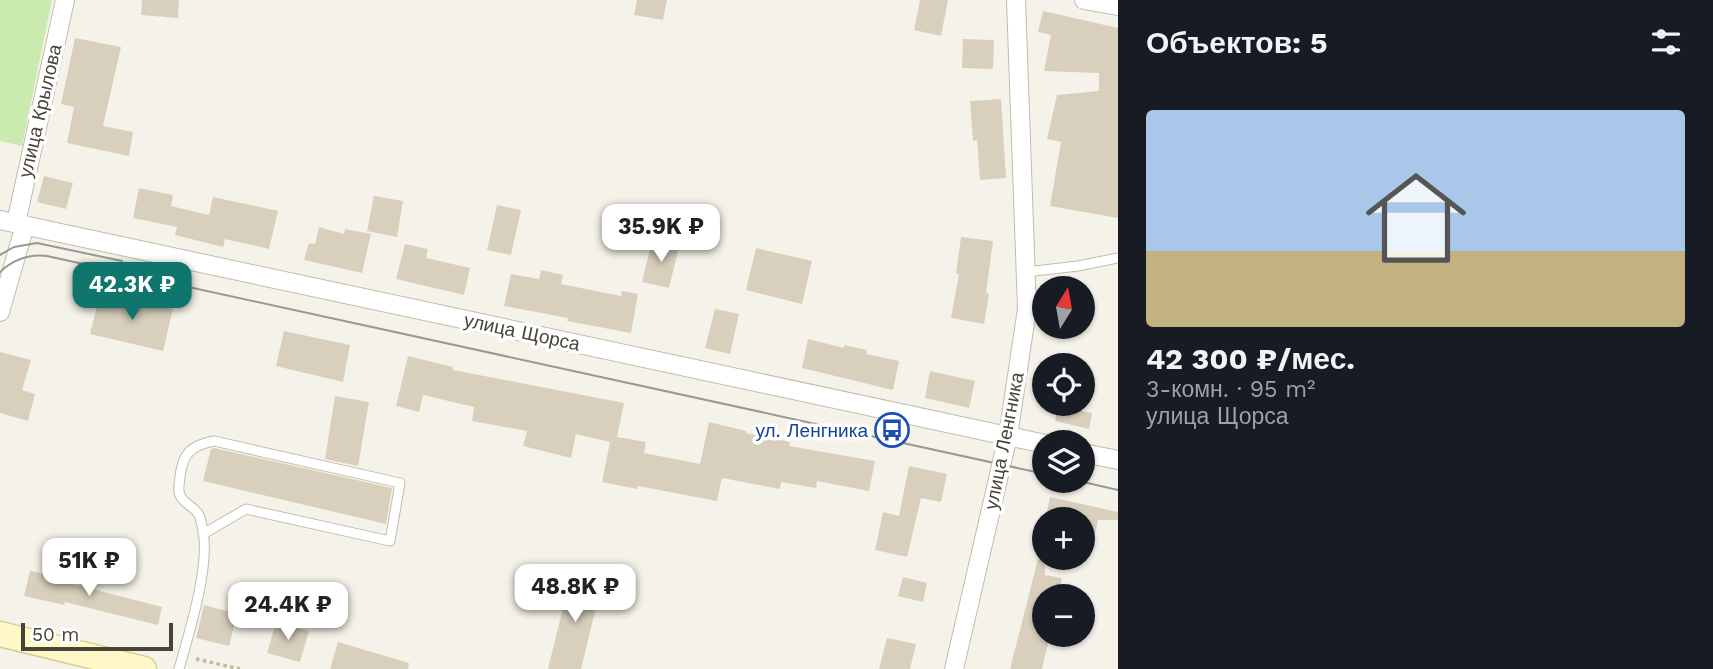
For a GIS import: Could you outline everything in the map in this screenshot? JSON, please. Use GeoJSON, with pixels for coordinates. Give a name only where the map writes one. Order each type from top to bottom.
{"type":"FeatureCollection","features":[{"type":"Feature","properties":{"kind":"street","name":"улица Крылова"},"geometry":{"type":"LineString","coordinates":[[0,312],[14,223],[65,0]]}},
{"type":"Feature","properties":{"kind":"street","name":"улица Ленгника"},"geometry":{"type":"LineString","coordinates":[[954,669],[1007,436],[1027,309],[1016,0]]}},
{"type":"Feature","properties":{"kind":"street"},"geometry":{"type":"LineString","coordinates":[[1084,0],[1118,6]]}},
{"type":"Feature","properties":{"kind":"street","name":"улица Щорса"},"geometry":{"type":"LineString","coordinates":[[14,223],[1032,441]]}},
{"type":"Feature","properties":{"kind":"street"},"geometry":{"type":"LineString","coordinates":[[1095,455],[1118,460]]}},
{"type":"Feature","properties":{"kind":"street"},"geometry":{"type":"LineString","coordinates":[[0,634],[144,669]]}},
{"type":"Feature","properties":{"kind":"lane"},"geometry":{"type":"LineString","coordinates":[[1026,272],[1118,258]]}},
{"type":"Feature","properties":{"kind":"lane"},"geometry":{"type":"LineString","coordinates":[[179,669],[197,601],[203,534],[199,515],[181,500],[178,488],[185,455],[190,449],[214,441],[400,483],[390,541],[246,509],[203,534]]}},
{"type":"Feature","properties":{"kind":"green space"},"geometry":{"type":"Polygon","coordinates":[[[0,0],[52,0],[22,146],[0,141],[0,0]]]}},
{"type":"Feature","properties":{"kind":"building"},"geometry":{"type":"Polygon","coordinates":[[[142,0],[179,0],[178,18],[141,15],[142,0]]]}},
{"type":"Feature","properties":{"kind":"building"},"geometry":{"type":"Polygon","coordinates":[[[637,0],[667,0],[663,20],[634,15],[637,0]]]}},
{"type":"Feature","properties":{"kind":"building"},"geometry":{"type":"Polygon","coordinates":[[[920,0],[948,0],[941,36],[914,30],[920,0]]]}},
{"type":"Feature","properties":{"kind":"building"},"geometry":{"type":"Polygon","coordinates":[[[1043,11],[1118,28],[1118,218],[1050,206],[1061,142],[1047,139],[1057,95],[1099,91],[1099,73],[1044,71],[1051,35],[1038,32],[1043,11]]]}},
{"type":"Feature","properties":{"kind":"building"},"geometry":{"type":"Polygon","coordinates":[[[75,38],[121,47],[103,126],[133,132],[129,156],[67,143],[74,107],[61,104],[75,38]]]}},
{"type":"Feature","properties":{"kind":"building"},"geometry":{"type":"Polygon","coordinates":[[[963,39],[994,40],[993,69],[962,68],[963,39]]]}},
{"type":"Feature","properties":{"kind":"building"},"geometry":{"type":"Polygon","coordinates":[[[1001,99],[1006,178],[980,180],[970,101],[1001,99]]]}},
{"type":"Feature","properties":{"kind":"building"},"geometry":{"type":"Polygon","coordinates":[[[44,176],[73,183],[66,209],[37,202],[44,176]]]}},
{"type":"Feature","properties":{"kind":"building"},"geometry":{"type":"Polygon","coordinates":[[[139,188],[173,195],[171,206],[209,215],[213,197],[278,211],[269,249],[225,239],[223,247],[175,235],[177,227],[133,218],[139,188]]]}},
{"type":"Feature","properties":{"kind":"building"},"geometry":{"type":"Polygon","coordinates":[[[374,196],[403,201],[397,237],[367,231],[374,196]]]}},
{"type":"Feature","properties":{"kind":"building"},"geometry":{"type":"Polygon","coordinates":[[[497,205],[521,210],[511,255],[487,250],[497,205]]]}},
{"type":"Feature","properties":{"kind":"building"},"geometry":{"type":"Polygon","coordinates":[[[319,227],[344,234],[345,229],[371,234],[362,273],[304,260],[309,243],[315,244],[319,227]]]}},
{"type":"Feature","properties":{"kind":"building"},"geometry":{"type":"Polygon","coordinates":[[[961,237],[993,241],[984,324],[951,318],[959,274],[956,274],[961,237]]]}},
{"type":"Feature","properties":{"kind":"building"},"geometry":{"type":"Polygon","coordinates":[[[652,241],[679,247],[669,288],[642,282],[652,241]]]}},
{"type":"Feature","properties":{"kind":"building"},"geometry":{"type":"Polygon","coordinates":[[[405,244],[428,249],[426,258],[470,268],[464,295],[396,279],[405,244]]]}},
{"type":"Feature","properties":{"kind":"building"},"geometry":{"type":"Polygon","coordinates":[[[756,248],[812,261],[802,304],[746,290],[756,248]]]}},
{"type":"Feature","properties":{"kind":"building"},"geometry":{"type":"Polygon","coordinates":[[[541,270],[563,275],[561,284],[621,296],[622,291],[638,294],[631,333],[504,306],[511,274],[539,279],[541,270]]]}},
{"type":"Feature","properties":{"kind":"building"},"geometry":{"type":"Polygon","coordinates":[[[100,293],[173,309],[163,351],[90,334],[100,293]]]}},
{"type":"Feature","properties":{"kind":"building"},"geometry":{"type":"Polygon","coordinates":[[[715,309],[739,314],[730,354],[705,348],[715,309]]]}},
{"type":"Feature","properties":{"kind":"building"},"geometry":{"type":"Polygon","coordinates":[[[284,331],[350,345],[343,382],[276,366],[284,331]]]}},
{"type":"Feature","properties":{"kind":"building"},"geometry":{"type":"Polygon","coordinates":[[[808,339],[844,348],[844,345],[867,350],[866,354],[899,361],[893,390],[802,368],[808,339]]]}},
{"type":"Feature","properties":{"kind":"building"},"geometry":{"type":"Polygon","coordinates":[[[0,352],[31,360],[22,390],[35,394],[28,421],[0,413],[0,352]]]}},
{"type":"Feature","properties":{"kind":"building"},"geometry":{"type":"Polygon","coordinates":[[[408,356],[453,367],[453,370],[624,403],[617,437],[646,442],[644,453],[700,464],[709,422],[790,442],[789,446],[875,461],[869,491],[817,481],[816,488],[781,482],[780,489],[722,478],[717,501],[602,482],[610,442],[576,434],[571,458],[523,446],[527,431],[472,421],[474,407],[423,395],[419,412],[396,406],[408,356]]]}},
{"type":"Feature","properties":{"kind":"building"},"geometry":{"type":"Polygon","coordinates":[[[930,371],[975,381],[969,408],[925,398],[930,371]]]}},
{"type":"Feature","properties":{"kind":"building"},"geometry":{"type":"Polygon","coordinates":[[[335,396],[369,402],[358,466],[325,459],[335,396]]]}},
{"type":"Feature","properties":{"kind":"building"},"geometry":{"type":"Polygon","coordinates":[[[1056,416],[1091,416],[1089,429],[1055,421],[1056,416]]]}},
{"type":"Feature","properties":{"kind":"building"},"geometry":{"type":"Polygon","coordinates":[[[211,449],[392,488],[386,524],[203,481],[211,449]]]}},
{"type":"Feature","properties":{"kind":"building"},"geometry":{"type":"Polygon","coordinates":[[[909,466],[947,474],[941,502],[921,498],[907,557],[875,550],[883,512],[899,516],[909,466]]]}},
{"type":"Feature","properties":{"kind":"building"},"geometry":{"type":"Polygon","coordinates":[[[1050,497],[1118,512],[1118,520],[1098,520],[1095,533],[1095,507],[1048,507],[1050,497]]]}},
{"type":"Feature","properties":{"kind":"building"},"geometry":{"type":"Polygon","coordinates":[[[1035,570],[1045,570],[1045,575],[1062,578],[1061,584],[1032,584],[1032,647],[1047,647],[1042,669],[1010,669],[1035,570]]]}},
{"type":"Feature","properties":{"kind":"building"},"geometry":{"type":"Polygon","coordinates":[[[30,571],[70,579],[69,583],[162,607],[158,625],[65,602],[64,605],[24,596],[30,571]]]}},
{"type":"Feature","properties":{"kind":"building"},"geometry":{"type":"Polygon","coordinates":[[[571,575],[602,583],[581,669],[548,669],[571,575]]]}},
{"type":"Feature","properties":{"kind":"building"},"geometry":{"type":"Polygon","coordinates":[[[903,577],[927,583],[923,602],[898,596],[903,577]]]}},
{"type":"Feature","properties":{"kind":"building"},"geometry":{"type":"Polygon","coordinates":[[[204,605],[237,614],[229,646],[196,638],[204,605]]]}},
{"type":"Feature","properties":{"kind":"building"},"geometry":{"type":"Polygon","coordinates":[[[276,622],[309,631],[300,662],[267,653],[276,622]]]}},
{"type":"Feature","properties":{"kind":"building"},"geometry":{"type":"Polygon","coordinates":[[[887,638],[916,644],[910,669],[879,669],[887,638]]]}},
{"type":"Feature","properties":{"kind":"building"},"geometry":{"type":"Polygon","coordinates":[[[338,642],[409,663],[408,669],[330,669],[338,642]]]}},
{"type":"Feature","properties":{"kind":"tram line"},"geometry":{"type":"LineString","coordinates":[[0,255],[14,247],[37,243],[122,261]]}},
{"type":"Feature","properties":{"kind":"tram line"},"geometry":{"type":"LineString","coordinates":[[0,272],[22,259],[47,256],[1032,471]]}},
{"type":"Feature","properties":{"kind":"tram line"},"geometry":{"type":"LineString","coordinates":[[1095,485],[1118,490]]}},
{"type":"Feature","properties":{"kind":"place","name":"ул. Ленгника"},"geometry":{"type":"Point","coordinates":[892,430]}}]}
